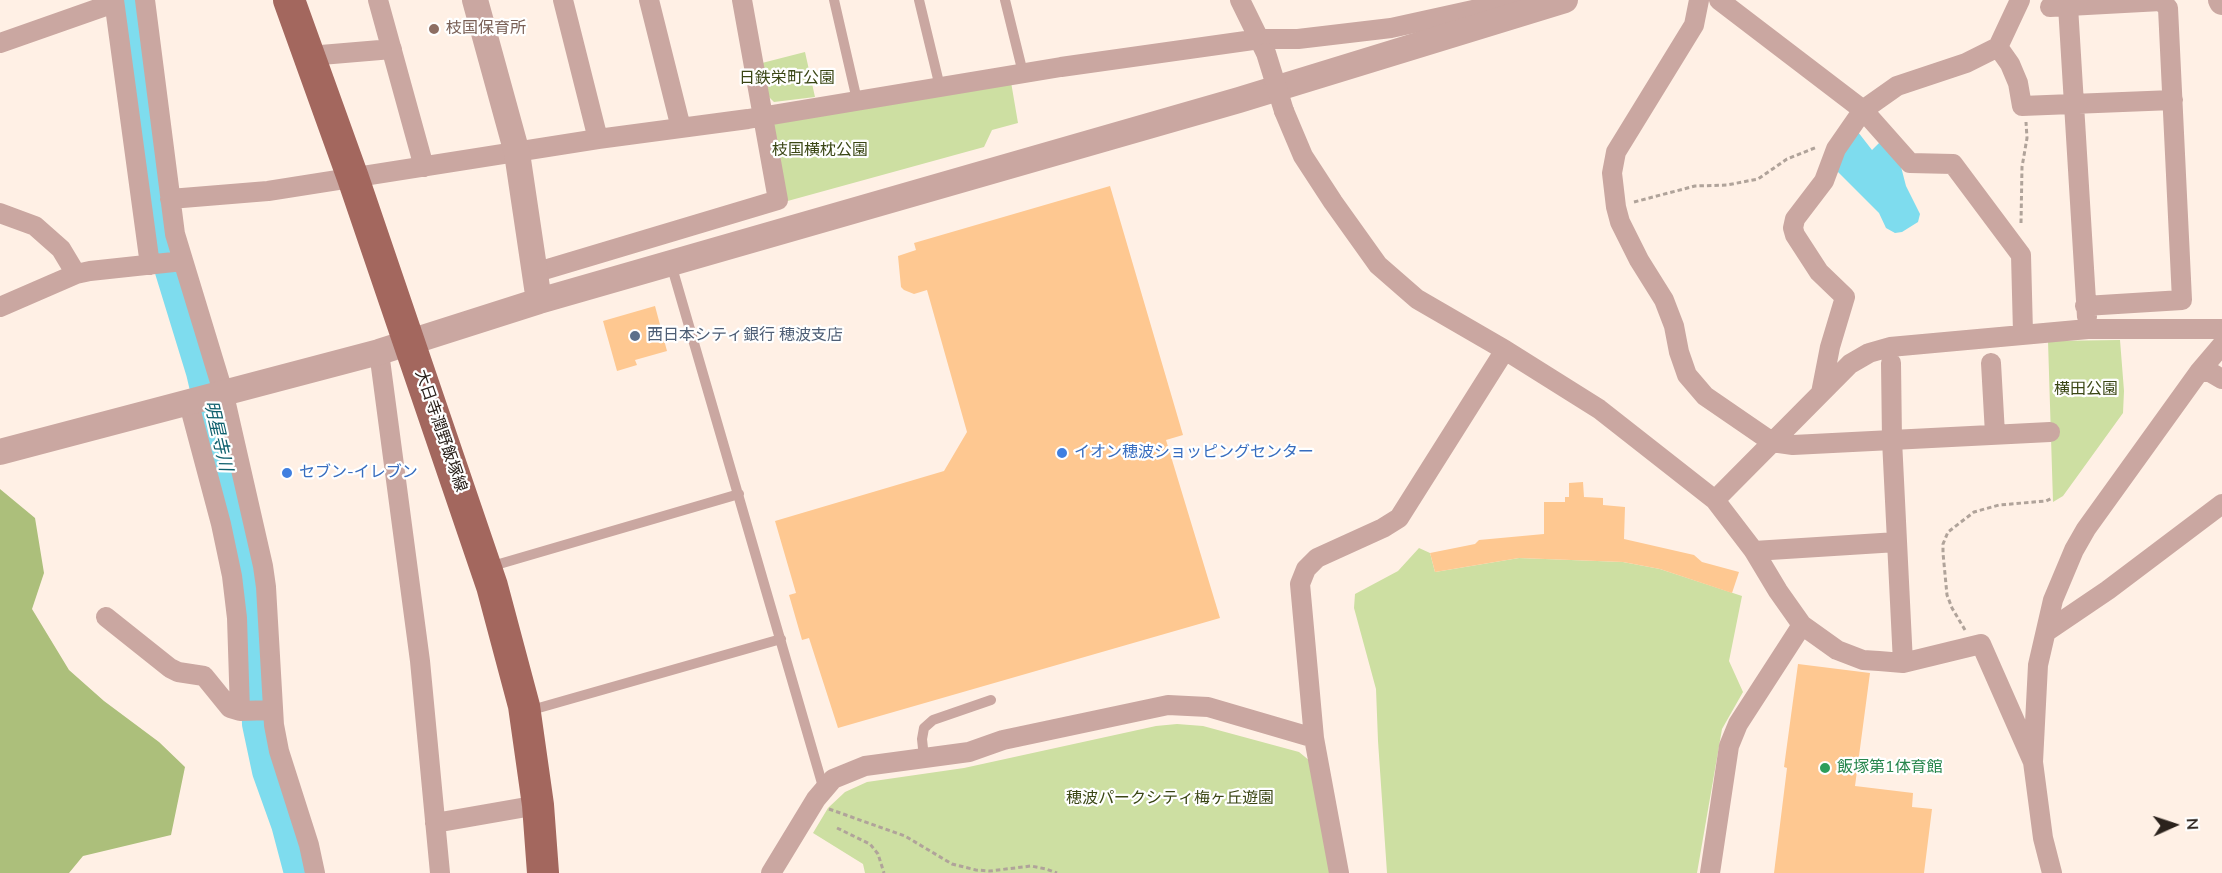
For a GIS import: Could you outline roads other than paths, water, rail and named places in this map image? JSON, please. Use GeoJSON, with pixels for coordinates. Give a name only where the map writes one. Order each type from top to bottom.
{"type":"FeatureCollection","features":[{"type":"Feature","properties":{"kind":"main road","name":"大日寺潤野飯塚線"},"geometry":{"type":"LineString","coordinates":[[289,0],[353,178],[486,567],[525,712],[538,805],[543,873]]}},
{"type":"Feature","properties":{"kind":"street"},"geometry":{"type":"LineString","coordinates":[[145,0],[175,234],[166,263]]}},
{"type":"Feature","properties":{"kind":"street"},"geometry":{"type":"LineString","coordinates":[[378,0],[424,167]]}},
{"type":"Feature","properties":{"kind":"street"},"geometry":{"type":"LineString","coordinates":[[475,0],[517,153],[539,301]]}},
{"type":"Feature","properties":{"kind":"street"},"geometry":{"type":"LineString","coordinates":[[563,0],[598,139]]}},
{"type":"Feature","properties":{"kind":"street"},"geometry":{"type":"LineString","coordinates":[[649,0],[681,128]]}},
{"type":"Feature","properties":{"kind":"street"},"geometry":{"type":"LineString","coordinates":[[534,273],[778,200],[742,0]]}},
{"type":"Feature","properties":{"kind":"street"},"geometry":{"type":"LineString","coordinates":[[1240,0],[1263,46],[1284,111],[1303,156],[1378,265],[1417,298],[1599,409],[1715,500],[1754,551],[1802,626],[1837,650],[1863,660],[1903,663],[1981,644],[2032,762]]}},
{"type":"Feature","properties":{"kind":"street"},"geometry":{"type":"LineString","coordinates":[[0,452],[379,352],[539,301],[1239,100],[1534,4],[1565,0]]}},
{"type":"Feature","properties":{"kind":"street"},"geometry":{"type":"LineString","coordinates":[[1699,0],[1694,25],[1616,152],[1612,173],[1620,222],[1639,260],[1664,300],[1674,326],[1679,352],[1687,375],[1705,396],[1772,442],[1793,445],[2050,432]]}},
{"type":"Feature","properties":{"kind":"street"},"geometry":{"type":"LineString","coordinates":[[1719,0],[1863,110],[1910,163],[1953,164],[2021,255],[2023,333]]}},
{"type":"Feature","properties":{"kind":"street"},"geometry":{"type":"LineString","coordinates":[[1821,393],[1830,346],[1845,297],[1819,272],[1795,235],[1794,228],[1800,212],[1812,200],[1824,181],[1836,149],[1863,110],[1897,86],[1966,63],[1998,46],[2020,0]]}},
{"type":"Feature","properties":{"kind":"street"},"geometry":{"type":"LineString","coordinates":[[170,199],[268,191],[748,118],[1023,73],[1263,46],[1298,39],[1391,28],[1514,1],[1534,4]]}},
{"type":"Feature","properties":{"kind":"street"},"geometry":{"type":"LineString","coordinates":[[2085,306],[2182,300],[2168,8],[2161,1],[2059,6],[2074,105],[2085,306],[2088,329]]}},
{"type":"Feature","properties":{"kind":"street"},"geometry":{"type":"LineString","coordinates":[[0,43],[114,2],[166,263],[207,399],[263,566],[266,587],[270,710],[279,751],[309,845],[315,873]]}},
{"type":"Feature","properties":{"kind":"street"},"geometry":{"type":"LineString","coordinates":[[1998,46],[2010,64],[2018,83],[2022,106],[2173,100]]}},
{"type":"Feature","properties":{"kind":"street"},"geometry":{"type":"LineString","coordinates":[[309,56],[392,49]]}},
{"type":"Feature","properties":{"kind":"street"},"geometry":{"type":"LineString","coordinates":[[0,213],[35,226],[61,249],[76,274]]}},
{"type":"Feature","properties":{"kind":"street"},"geometry":{"type":"LineString","coordinates":[[0,307],[76,274],[166,263]]}},
{"type":"Feature","properties":{"kind":"street"},"geometry":{"type":"LineString","coordinates":[[1715,500],[1850,364],[1869,353],[1890,346],[2023,333],[2088,329],[2222,329]]}},
{"type":"Feature","properties":{"kind":"street"},"geometry":{"type":"LineString","coordinates":[[2052,873],[2043,837],[2032,762],[2038,665],[2054,600],[2063,575],[2086,529],[2199,372],[2222,345]]}},
{"type":"Feature","properties":{"kind":"street"},"geometry":{"type":"LineString","coordinates":[[1339,873],[1314,738],[1300,584],[1306,568],[1317,558],[1383,528],[1399,518],[1505,350]]}},
{"type":"Feature","properties":{"kind":"street"},"geometry":{"type":"LineString","coordinates":[[379,352],[420,662],[440,873]]}},
{"type":"Feature","properties":{"kind":"street"},"geometry":{"type":"LineString","coordinates":[[1891,363],[1892,440],[1903,663]]}},
{"type":"Feature","properties":{"kind":"street"},"geometry":{"type":"LineString","coordinates":[[1991,363],[1995,434]]}},
{"type":"Feature","properties":{"kind":"street"},"geometry":{"type":"LineString","coordinates":[[2199,372],[2210,372],[2222,379]]}},
{"type":"Feature","properties":{"kind":"street"},"geometry":{"type":"LineString","coordinates":[[207,399],[221,524],[232,576],[237,618],[244,711]]}},
{"type":"Feature","properties":{"kind":"street"},"geometry":{"type":"LineString","coordinates":[[2046,632],[2108,590],[2222,504]]}},
{"type":"Feature","properties":{"kind":"street"},"geometry":{"type":"LineString","coordinates":[[1754,551],[1897,542]]}},
{"type":"Feature","properties":{"kind":"street"},"geometry":{"type":"LineString","coordinates":[[106,617],[170,668],[178,672],[204,676],[230,708],[244,711],[270,710]]}},
{"type":"Feature","properties":{"kind":"street"},"geometry":{"type":"LineString","coordinates":[[1710,873],[1729,746],[1738,724],[1802,626]]}},
{"type":"Feature","properties":{"kind":"street"},"geometry":{"type":"LineString","coordinates":[[771,873],[826,799],[833,779],[865,766],[969,752],[1003,740],[1168,705],[1208,707],[1314,738]]}},
{"type":"Feature","properties":{"kind":"street"},"geometry":{"type":"LineString","coordinates":[[435,823],[538,805]]}},
{"type":"Feature","properties":{"kind":"lane"},"geometry":{"type":"LineString","coordinates":[[834,0],[857,100]]}},
{"type":"Feature","properties":{"kind":"lane"},"geometry":{"type":"LineString","coordinates":[[919,0],[940,87]]}},
{"type":"Feature","properties":{"kind":"lane"},"geometry":{"type":"LineString","coordinates":[[1005,0],[1023,73]]}},
{"type":"Feature","properties":{"kind":"lane"},"geometry":{"type":"LineString","coordinates":[[671,264],[826,799]]}},
{"type":"Feature","properties":{"kind":"lane"},"geometry":{"type":"LineString","coordinates":[[486,567],[739,494]]}},
{"type":"Feature","properties":{"kind":"lane"},"geometry":{"type":"LineString","coordinates":[[525,712],[781,639]]}},
{"type":"Feature","properties":{"kind":"lane"},"geometry":{"type":"LineString","coordinates":[[924,758],[922,740],[924,728],[933,720],[991,700]]}},
{"type":"Feature","properties":{"kind":"water"},"geometry":{"type":"Polygon","coordinates":[[[1858,132],[1872,150],[1883,139],[1899,159],[1906,186],[1920,214],[1918,222],[1902,232],[1895,233],[1886,228],[1879,213],[1835,169],[1836,163],[1858,132]]]}},
{"type":"Feature","properties":{"kind":"waterway","name":"明星寺川"},"geometry":{"type":"LineString","coordinates":[[128,0],[151,172],[171,271],[202,372],[243,546],[253,605],[258,724],[268,771],[287,824],[300,873]]}},
{"type":"Feature","properties":{"kind":"place","name":"枝国保育所"},"geometry":{"type":"Point","coordinates":[434,29]}},
{"type":"Feature","properties":{"kind":"place","name":"西日本シティ銀行 穂波支店"},"geometry":{"type":"Point","coordinates":[635,336]}},
{"type":"Feature","properties":{"kind":"place","name":"イオン穂波ショッピングセンター"},"geometry":{"type":"Point","coordinates":[1062,453]}},
{"type":"Feature","properties":{"kind":"place","name":"セブン-イレブン"},"geometry":{"type":"Point","coordinates":[287,473]}},
{"type":"Feature","properties":{"kind":"place","name":"飯塚第1体育館"},"geometry":{"type":"Point","coordinates":[1825,768]}},
{"type":"Feature","properties":{"kind":"park label","name":"日鉄栄町公園"},"geometry":{"type":"Point","coordinates":[787,79]}},
{"type":"Feature","properties":{"kind":"park label","name":"枝国横枕公園"},"geometry":{"type":"Point","coordinates":[820,151]}},
{"type":"Feature","properties":{"kind":"park label","name":"横田公園"},"geometry":{"type":"Point","coordinates":[2086,390]}},
{"type":"Feature","properties":{"kind":"park label","name":"穂波パークシティ梅ヶ丘遊園"},"geometry":{"type":"Point","coordinates":[1170,799]}}]}
